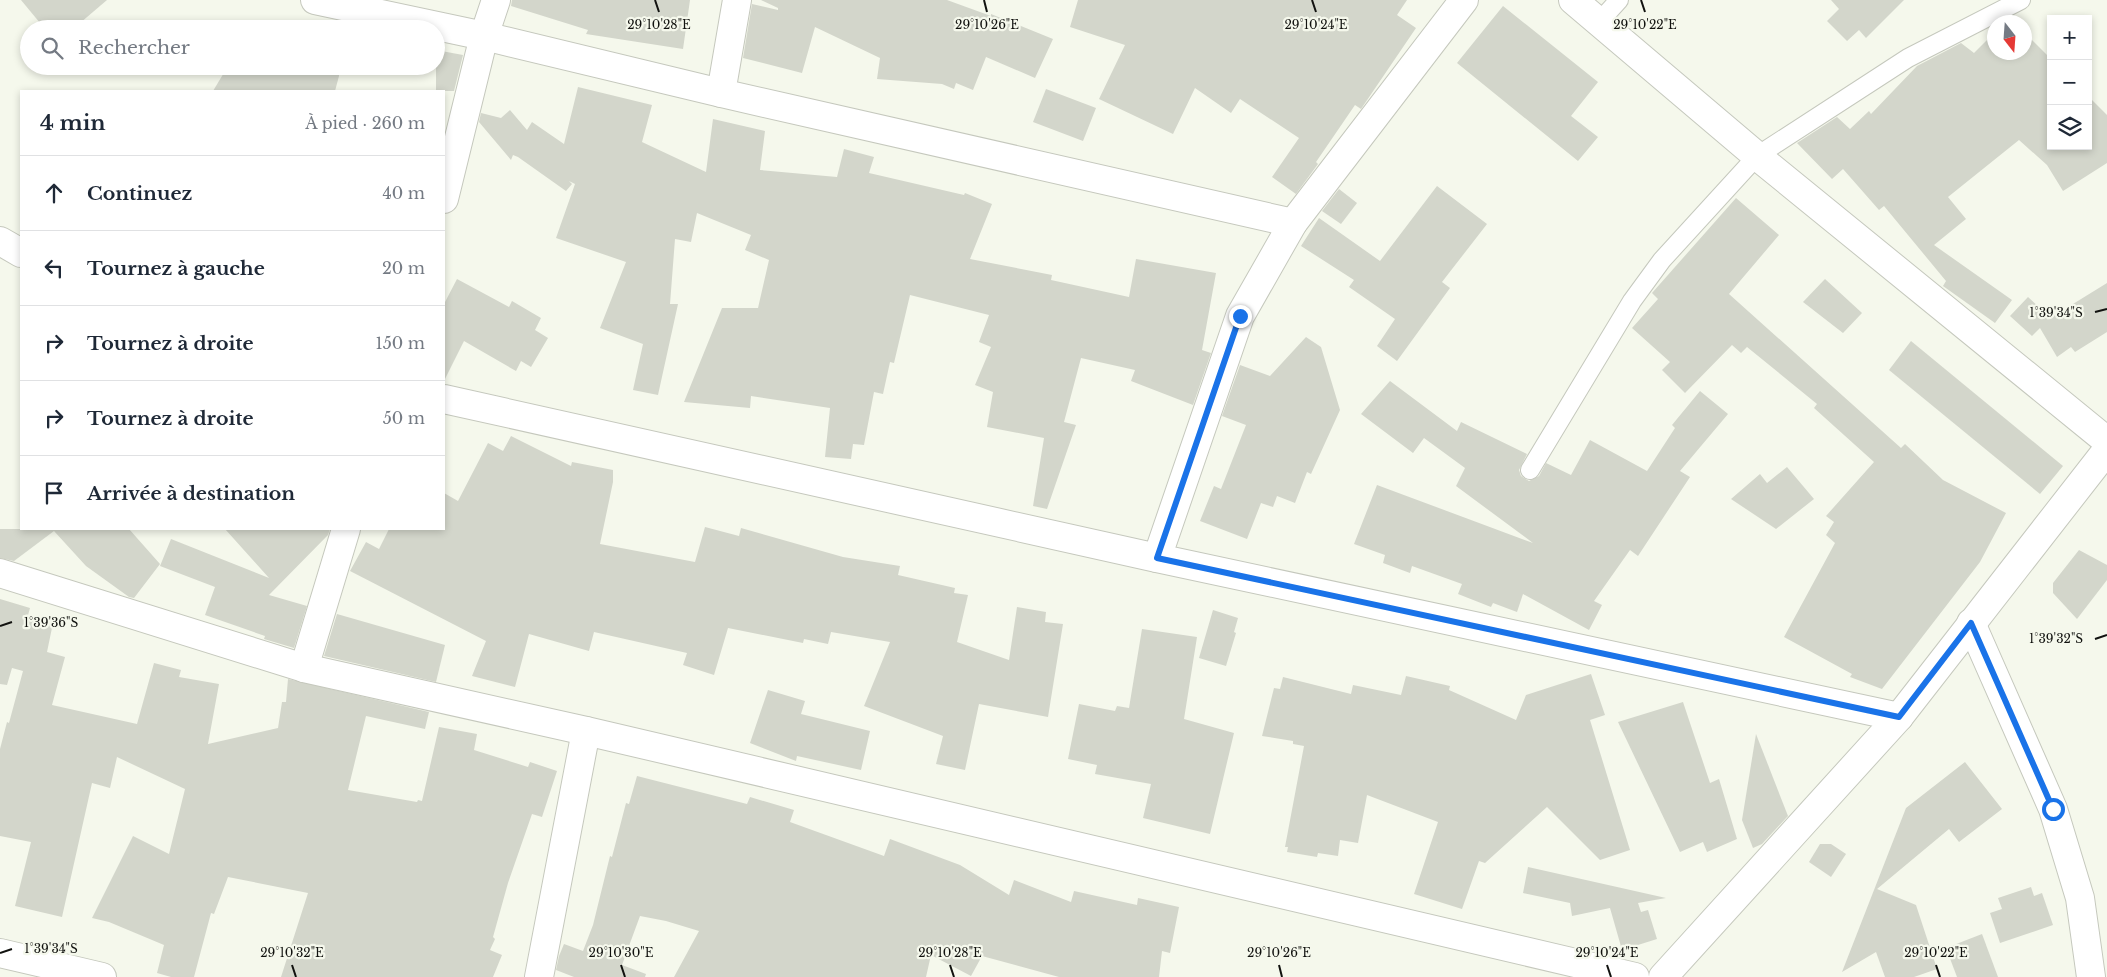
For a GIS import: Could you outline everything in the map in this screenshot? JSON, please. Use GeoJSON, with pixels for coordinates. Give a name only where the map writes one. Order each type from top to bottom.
{"type":"FeatureCollection","features":[{"type":"Feature","properties":{"kind":"street"},"geometry":{"type":"LineString","coordinates":[[315,0],[409,20]]}},
{"type":"Feature","properties":{"kind":"street"},"geometry":{"type":"LineString","coordinates":[[445,196],[484,36],[496,0]]}},
{"type":"Feature","properties":{"kind":"street"},"geometry":{"type":"LineString","coordinates":[[721,93],[737,0]]}},
{"type":"Feature","properties":{"kind":"street"},"geometry":{"type":"LineString","coordinates":[[1157,558],[1240,316],[1293,222],[1464,0]]}},
{"type":"Feature","properties":{"kind":"street"},"geometry":{"type":"LineString","coordinates":[[1573,0],[1757,156],[2107,441]]}},
{"type":"Feature","properties":{"kind":"street"},"geometry":{"type":"LineString","coordinates":[[445,28],[721,93],[1293,222]]}},
{"type":"Feature","properties":{"kind":"street"},"geometry":{"type":"LineString","coordinates":[[0,241],[20,252]]}},
{"type":"Feature","properties":{"kind":"street"},"geometry":{"type":"LineString","coordinates":[[445,400],[1157,558],[1899,717]]}},
{"type":"Feature","properties":{"kind":"street"},"geometry":{"type":"LineString","coordinates":[[1663,977],[1899,717],[2107,450]]}},
{"type":"Feature","properties":{"kind":"street"},"geometry":{"type":"LineString","coordinates":[[304,668],[346,530]]}},
{"type":"Feature","properties":{"kind":"street"},"geometry":{"type":"LineString","coordinates":[[0,573],[304,668],[586,731],[1635,977]]}},
{"type":"Feature","properties":{"kind":"street"},"geometry":{"type":"LineString","coordinates":[[1971,623],[2053,809],[2080,898],[2091,977]]}},
{"type":"Feature","properties":{"kind":"street"},"geometry":{"type":"LineString","coordinates":[[539,977],[586,731]]}},
{"type":"Feature","properties":{"kind":"street"},"geometry":{"type":"LineString","coordinates":[[0,953],[102,977]]}},
{"type":"Feature","properties":{"kind":"lane"},"geometry":{"type":"LineString","coordinates":[[1599,22],[1619,0]]}},
{"type":"Feature","properties":{"kind":"lane"},"geometry":{"type":"LineString","coordinates":[[1530,470],[1637,294],[1662,260],[1757,156],[1908,58],[2021,0]]}},
{"type":"Feature","properties":{"kind":"building"},"geometry":{"type":"Polygon","coordinates":[[[21,0],[107,0],[84,20],[38,20],[21,0]]]}},
{"type":"Feature","properties":{"kind":"building"},"geometry":{"type":"Polygon","coordinates":[[[512,0],[690,0],[683,49],[586,34],[588,30],[511,6],[512,0]]]}},
{"type":"Feature","properties":{"kind":"building"},"geometry":{"type":"Polygon","coordinates":[[[761,0],[947,0],[991,16],[991,14],[1053,39],[1035,78],[986,57],[973,90],[956,83],[954,89],[942,84],[877,79],[880,58],[815,27],[802,73],[743,58],[752,4],[778,10],[778,8],[761,0]]]}},
{"type":"Feature","properties":{"kind":"building"},"geometry":{"type":"Polygon","coordinates":[[[1078,0],[1407,0],[1397,15],[1416,28],[1361,109],[1355,105],[1316,162],[1318,164],[1296,194],[1272,177],[1299,138],[1240,99],[1231,113],[1195,88],[1173,134],[1099,99],[1125,45],[1070,27],[1078,0]]]}},
{"type":"Feature","properties":{"kind":"building"},"geometry":{"type":"Polygon","coordinates":[[[1831,0],[1904,0],[1866,38],[1859,30],[1847,41],[1827,21],[1839,9],[1831,0]]]}},
{"type":"Feature","properties":{"kind":"building"},"geometry":{"type":"Polygon","coordinates":[[[1503,6],[1598,82],[1571,116],[1598,137],[1578,161],[1457,63],[1503,6]]]}},
{"type":"Feature","properties":{"kind":"building"},"geometry":{"type":"Polygon","coordinates":[[[1987,40],[1987,60],[2032,60],[2032,40],[2047,55],[2047,150],[2092,150],[2092,100],[2107,115],[2107,163],[2063,191],[2047,165],[2019,140],[1948,197],[1966,219],[1934,245],[2012,300],[1995,323],[1943,286],[1946,281],[1884,206],[1879,210],[1843,169],[1832,179],[1797,143],[1837,117],[1850,129],[1869,111],[1871,114],[1917,66],[1961,43],[1974,53],[1987,40]]]}},
{"type":"Feature","properties":{"kind":"building"},"geometry":{"type":"Polygon","coordinates":[[[445,52],[463,55],[454,91],[436,90],[436,75],[445,75],[445,52]]]}},
{"type":"Feature","properties":{"kind":"building"},"geometry":{"type":"Polygon","coordinates":[[[223,75],[339,75],[335,90],[214,90],[223,75]]]}},
{"type":"Feature","properties":{"kind":"building"},"geometry":{"type":"Polygon","coordinates":[[[578,87],[652,105],[642,142],[706,172],[713,119],[765,131],[760,170],[837,177],[844,149],[874,157],[869,173],[964,195],[965,193],[992,204],[970,259],[1052,275],[1051,280],[1129,297],[1136,259],[1216,273],[1202,350],[1211,353],[1193,405],[1131,381],[1135,370],[1081,358],[1064,422],[1076,425],[1047,509],[1033,506],[1044,438],[987,427],[993,392],[975,385],[991,347],[979,342],[989,315],[910,295],[894,363],[890,362],[883,394],[874,392],[864,445],[853,444],[851,459],[825,457],[830,408],[751,396],[750,408],[684,402],[722,308],[758,308],[769,260],[745,250],[751,235],[697,213],[691,242],[675,239],[670,304],[678,304],[658,395],[633,390],[643,344],[600,328],[626,262],[556,238],[575,184],[569,181],[572,184],[566,191],[518,157],[513,155],[511,160],[479,122],[481,113],[501,118],[510,110],[527,130],[532,122],[564,144],[578,87]]]}},
{"type":"Feature","properties":{"kind":"building"},"geometry":{"type":"Polygon","coordinates":[[[1046,89],[1096,108],[1083,141],[1033,122],[1046,89]]]}},
{"type":"Feature","properties":{"kind":"building"},"geometry":{"type":"Polygon","coordinates":[[[1437,186],[1487,224],[1442,282],[1450,288],[1397,361],[1377,346],[1395,319],[1349,287],[1354,280],[1301,246],[1319,218],[1380,261],[1437,186]]]}},
{"type":"Feature","properties":{"kind":"building"},"geometry":{"type":"Polygon","coordinates":[[[1339,189],[1357,203],[1341,224],[1322,211],[1339,189]]]}},
{"type":"Feature","properties":{"kind":"building"},"geometry":{"type":"Polygon","coordinates":[[[1736,198],[1779,235],[1729,294],[1901,448],[1905,444],[1943,480],[2006,513],[1980,562],[1882,689],[1850,677],[1852,674],[1784,637],[1835,543],[1826,535],[1834,522],[1826,516],[1874,462],[1814,408],[1817,404],[1747,347],[1741,353],[1732,345],[1685,393],[1662,370],[1670,362],[1632,328],[1658,299],[1652,293],[1736,198]]]}},
{"type":"Feature","properties":{"kind":"building"},"geometry":{"type":"Polygon","coordinates":[[[457,279],[509,307],[512,301],[541,318],[535,330],[548,338],[531,367],[521,361],[516,371],[464,341],[445,379],[445,302],[457,279]]]}},
{"type":"Feature","properties":{"kind":"building"},"geometry":{"type":"Polygon","coordinates":[[[1825,279],[1862,313],[1843,333],[1803,302],[1825,279]]]}},
{"type":"Feature","properties":{"kind":"building"},"geometry":{"type":"Polygon","coordinates":[[[2107,283],[2107,332],[2075,352],[2071,347],[2057,357],[2040,328],[2032,336],[2010,316],[2028,297],[2050,317],[2047,320],[2107,283]]]}},
{"type":"Feature","properties":{"kind":"building"},"geometry":{"type":"Polygon","coordinates":[[[1306,337],[1321,347],[1340,410],[1311,474],[1307,472],[1295,503],[1277,496],[1273,507],[1261,503],[1247,539],[1200,521],[1214,486],[1221,489],[1246,425],[1222,416],[1240,365],[1270,376],[1306,337]]]}},
{"type":"Feature","properties":{"kind":"building"},"geometry":{"type":"Polygon","coordinates":[[[1911,341],[2063,466],[2040,494],[1889,370],[1911,341]]]}},
{"type":"Feature","properties":{"kind":"building"},"geometry":{"type":"Polygon","coordinates":[[[1390,381],[1457,431],[1461,422],[1527,454],[1519,470],[1521,476],[1529,481],[1539,476],[1546,463],[1571,475],[1590,440],[1647,471],[1675,428],[1672,425],[1700,391],[1728,414],[1680,471],[1690,477],[1638,556],[1630,550],[1594,601],[1602,605],[1589,630],[1523,594],[1517,612],[1493,603],[1491,607],[1458,594],[1462,584],[1412,566],[1410,573],[1383,563],[1385,555],[1354,544],[1377,485],[1533,543],[1456,486],[1465,468],[1424,438],[1413,453],[1361,414],[1390,381]]]}},
{"type":"Feature","properties":{"kind":"building"},"geometry":{"type":"Polygon","coordinates":[[[511,436],[571,466],[572,462],[613,470],[613,482],[600,544],[695,562],[705,527],[739,536],[741,528],[843,557],[900,566],[898,575],[955,588],[954,593],[968,595],[957,642],[1009,660],[1017,607],[1046,612],[1045,622],[1063,624],[1048,717],[979,704],[965,770],[936,764],[943,736],[864,706],[890,642],[831,632],[828,644],[804,639],[803,643],[728,628],[714,675],[683,665],[687,653],[594,632],[589,651],[529,634],[515,687],[472,676],[486,641],[350,571],[366,542],[379,549],[388,530],[445,530],[445,494],[458,501],[488,443],[503,451],[511,436]]]}},
{"type":"Feature","properties":{"kind":"building"},"geometry":{"type":"Polygon","coordinates":[[[1787,467],[1814,499],[1776,529],[1731,499],[1760,474],[1767,483],[1787,467]]]}},
{"type":"Feature","properties":{"kind":"building"},"geometry":{"type":"Polygon","coordinates":[[[0,529],[130,530],[160,564],[134,598],[129,597],[86,566],[54,531],[14,561],[0,558],[0,529]]]}},
{"type":"Feature","properties":{"kind":"building"},"geometry":{"type":"Polygon","coordinates":[[[226,530],[330,530],[328,535],[269,595],[307,606],[294,648],[264,639],[265,636],[205,615],[215,587],[160,566],[171,539],[269,578],[226,530]]]}},
{"type":"Feature","properties":{"kind":"building"},"geometry":{"type":"Polygon","coordinates":[[[2079,550],[2107,565],[2107,580],[2077,619],[2053,593],[2053,583],[2079,550]]]}},
{"type":"Feature","properties":{"kind":"building"},"geometry":{"type":"Polygon","coordinates":[[[0,599],[30,608],[27,619],[53,623],[47,652],[65,657],[52,705],[137,724],[154,663],[181,670],[179,677],[219,684],[208,744],[278,728],[282,702],[286,702],[288,679],[429,712],[425,729],[366,716],[348,790],[417,802],[418,800],[422,801],[439,727],[477,734],[474,750],[528,767],[530,762],[557,771],[542,817],[532,814],[508,883],[493,937],[495,939],[490,950],[502,955],[493,977],[281,977],[308,893],[228,877],[214,914],[211,913],[194,977],[171,977],[157,973],[164,945],[109,922],[92,918],[133,836],[169,854],[185,789],[117,757],[110,788],[92,783],[62,917],[15,906],[31,842],[0,836],[0,749],[23,671],[12,668],[7,685],[0,684],[0,599]]]}},
{"type":"Feature","properties":{"kind":"building"},"geometry":{"type":"Polygon","coordinates":[[[1213,610],[1238,618],[1234,632],[1236,633],[1226,666],[1199,658],[1213,610]]]}},
{"type":"Feature","properties":{"kind":"building"},"geometry":{"type":"Polygon","coordinates":[[[337,614],[445,645],[436,682],[324,656],[337,614]]]}},
{"type":"Feature","properties":{"kind":"building"},"geometry":{"type":"Polygon","coordinates":[[[1142,629],[1197,637],[1184,719],[1234,733],[1210,834],[1143,818],[1151,784],[1095,774],[1097,765],[1068,759],[1079,704],[1115,711],[1117,706],[1129,708],[1142,629]]]}},
{"type":"Feature","properties":{"kind":"building"},"geometry":{"type":"Polygon","coordinates":[[[1591,674],[1605,715],[1590,720],[1630,850],[1600,860],[1547,807],[1485,863],[1479,861],[1462,909],[1414,894],[1438,822],[1367,795],[1358,843],[1340,840],[1338,856],[1318,853],[1317,857],[1287,852],[1288,847],[1285,847],[1304,746],[1293,744],[1293,741],[1262,736],[1274,688],[1280,689],[1283,677],[1351,694],[1353,685],[1401,695],[1406,676],[1450,686],[1449,690],[1516,720],[1526,695],[1591,674]]]}},
{"type":"Feature","properties":{"kind":"building"},"geometry":{"type":"Polygon","coordinates":[[[768,690],[805,701],[801,714],[870,731],[861,770],[797,756],[796,761],[750,743],[768,690]]]}},
{"type":"Feature","properties":{"kind":"building"},"geometry":{"type":"Polygon","coordinates":[[[1683,702],[1710,783],[1719,779],[1737,839],[1707,852],[1703,842],[1680,852],[1618,722],[1683,702]]]}},
{"type":"Feature","properties":{"kind":"building"},"geometry":{"type":"Polygon","coordinates":[[[1756,734],[1788,816],[1762,844],[1753,848],[1742,820],[1756,734]]]}},
{"type":"Feature","properties":{"kind":"building"},"geometry":{"type":"Polygon","coordinates":[[[1965,762],[2002,809],[1959,842],[1949,829],[1877,889],[1916,905],[1937,969],[1914,977],[1885,977],[1876,952],[1842,972],[1906,808],[1965,762]]]}},
{"type":"Feature","properties":{"kind":"building"},"geometry":{"type":"Polygon","coordinates":[[[637,776],[747,804],[750,797],[794,810],[790,822],[884,856],[890,839],[960,865],[1009,895],[1014,880],[1071,902],[1074,891],[1137,905],[1138,898],[1179,907],[1170,953],[1162,951],[1159,977],[1059,977],[982,956],[971,976],[931,955],[926,977],[674,977],[699,931],[666,921],[640,916],[622,965],[646,974],[645,977],[574,977],[556,970],[559,956],[564,944],[583,951],[593,925],[610,856],[612,857],[626,803],[629,804],[637,776]]]}},
{"type":"Feature","properties":{"kind":"building"},"geometry":{"type":"Polygon","coordinates":[[[1820,844],[1831,844],[1846,854],[1831,877],[1809,862],[1820,844]]]}},
{"type":"Feature","properties":{"kind":"building"},"geometry":{"type":"Polygon","coordinates":[[[1528,867],[1666,898],[1638,903],[1641,912],[1648,910],[1657,939],[1622,950],[1610,908],[1572,916],[1570,903],[1523,893],[1528,867]]]}},
{"type":"Feature","properties":{"kind":"building"},"geometry":{"type":"Polygon","coordinates":[[[2031,887],[2034,896],[2042,893],[2053,925],[2000,943],[1990,913],[2002,909],[1998,898],[2031,887]]]}},
{"type":"Feature","properties":{"kind":"building"},"geometry":{"type":"Polygon","coordinates":[[[1982,934],[1998,977],[1957,977],[1946,948],[1982,934]]]}},
{"type":"Feature","properties":{"kind":"route"},"geometry":{"type":"LineString","coordinates":[[1240,316],[1157,558],[1899,717],[1971,623],[2053,809]]}}]}
